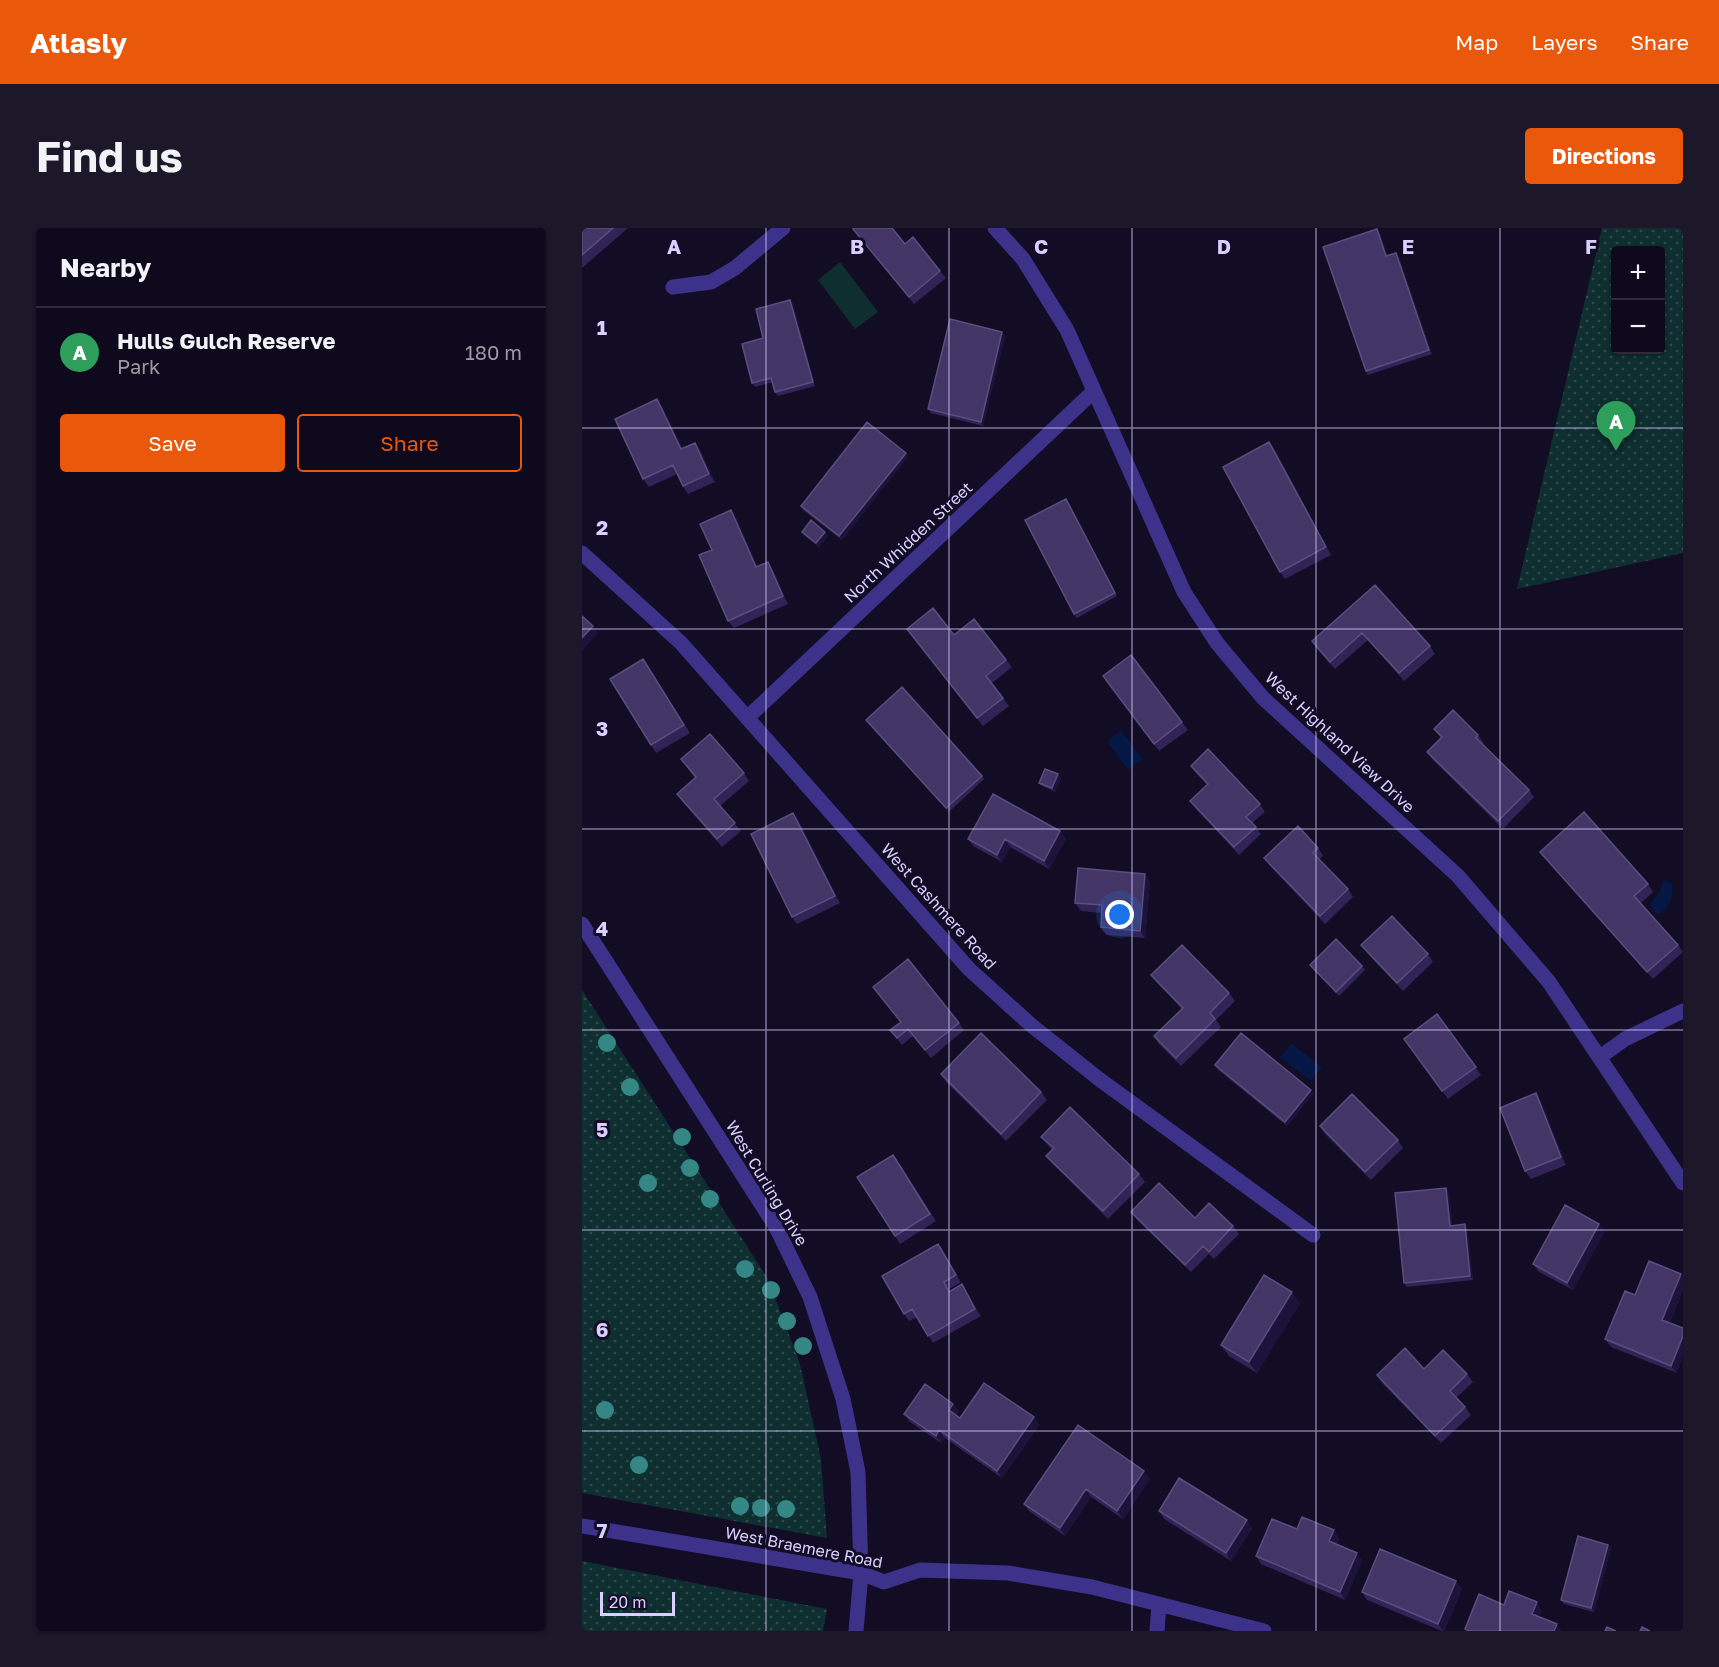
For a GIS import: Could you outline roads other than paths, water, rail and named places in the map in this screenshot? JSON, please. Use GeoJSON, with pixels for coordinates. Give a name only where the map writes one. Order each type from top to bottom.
{"type":"FeatureCollection","features":[{"type":"Feature","properties":{"kind":"street"},"geometry":{"type":"LineString","coordinates":[[673,287],[711,282],[735,268],[783,228]]}},
{"type":"Feature","properties":{"kind":"street","name":"West Highland View Drive"},"geometry":{"type":"LineString","coordinates":[[995,228],[1023,259],[1067,330],[1184,592],[1217,643],[1263,698],[1458,876],[1549,982],[1683,1183]]}},
{"type":"Feature","properties":{"kind":"street","name":"North Whidden Street"},"geometry":{"type":"LineString","coordinates":[[747,718],[1094,391]]}},
{"type":"Feature","properties":{"kind":"street","name":"West Cashmere Road"},"geometry":{"type":"LineString","coordinates":[[582,553],[681,643],[969,969],[1031,1025],[1098,1079],[1313,1235]]}},
{"type":"Feature","properties":{"kind":"street","name":"West Curling Drive"},"geometry":{"type":"LineString","coordinates":[[582,924],[776,1227],[810,1297],[843,1399],[858,1472],[861,1573],[856,1631]]}},
{"type":"Feature","properties":{"kind":"street"},"geometry":{"type":"LineString","coordinates":[[1600,1057],[1625,1039],[1683,1011]]}},
{"type":"Feature","properties":{"kind":"street","name":"West Braemere Road"},"geometry":{"type":"LineString","coordinates":[[582,1526],[861,1573],[884,1582],[920,1570],[1008,1573],[1092,1587],[1264,1631]]}},
{"type":"Feature","properties":{"kind":"street"},"geometry":{"type":"LineString","coordinates":[[1157,1631],[1159,1604]]}},
{"type":"Feature","properties":{"kind":"water"},"geometry":{"type":"Polygon","coordinates":[[[1121,730],[1143,759],[1128,770],[1107,741],[1121,730]]]}},
{"type":"Feature","properties":{"kind":"water"},"geometry":{"type":"Polygon","coordinates":[[[1663,880],[1672,883],[1672,892],[1668,905],[1659,914],[1654,912],[1650,904],[1659,893],[1663,880]]]}},
{"type":"Feature","properties":{"kind":"water"},"geometry":{"type":"Polygon","coordinates":[[[1291,1043],[1322,1067],[1311,1081],[1280,1058],[1291,1043]]]}},
{"type":"Feature","properties":{"kind":"place","name":"Hulls Gulch Reserve"},"geometry":{"type":"Point","coordinates":[1616,451]}}]}
